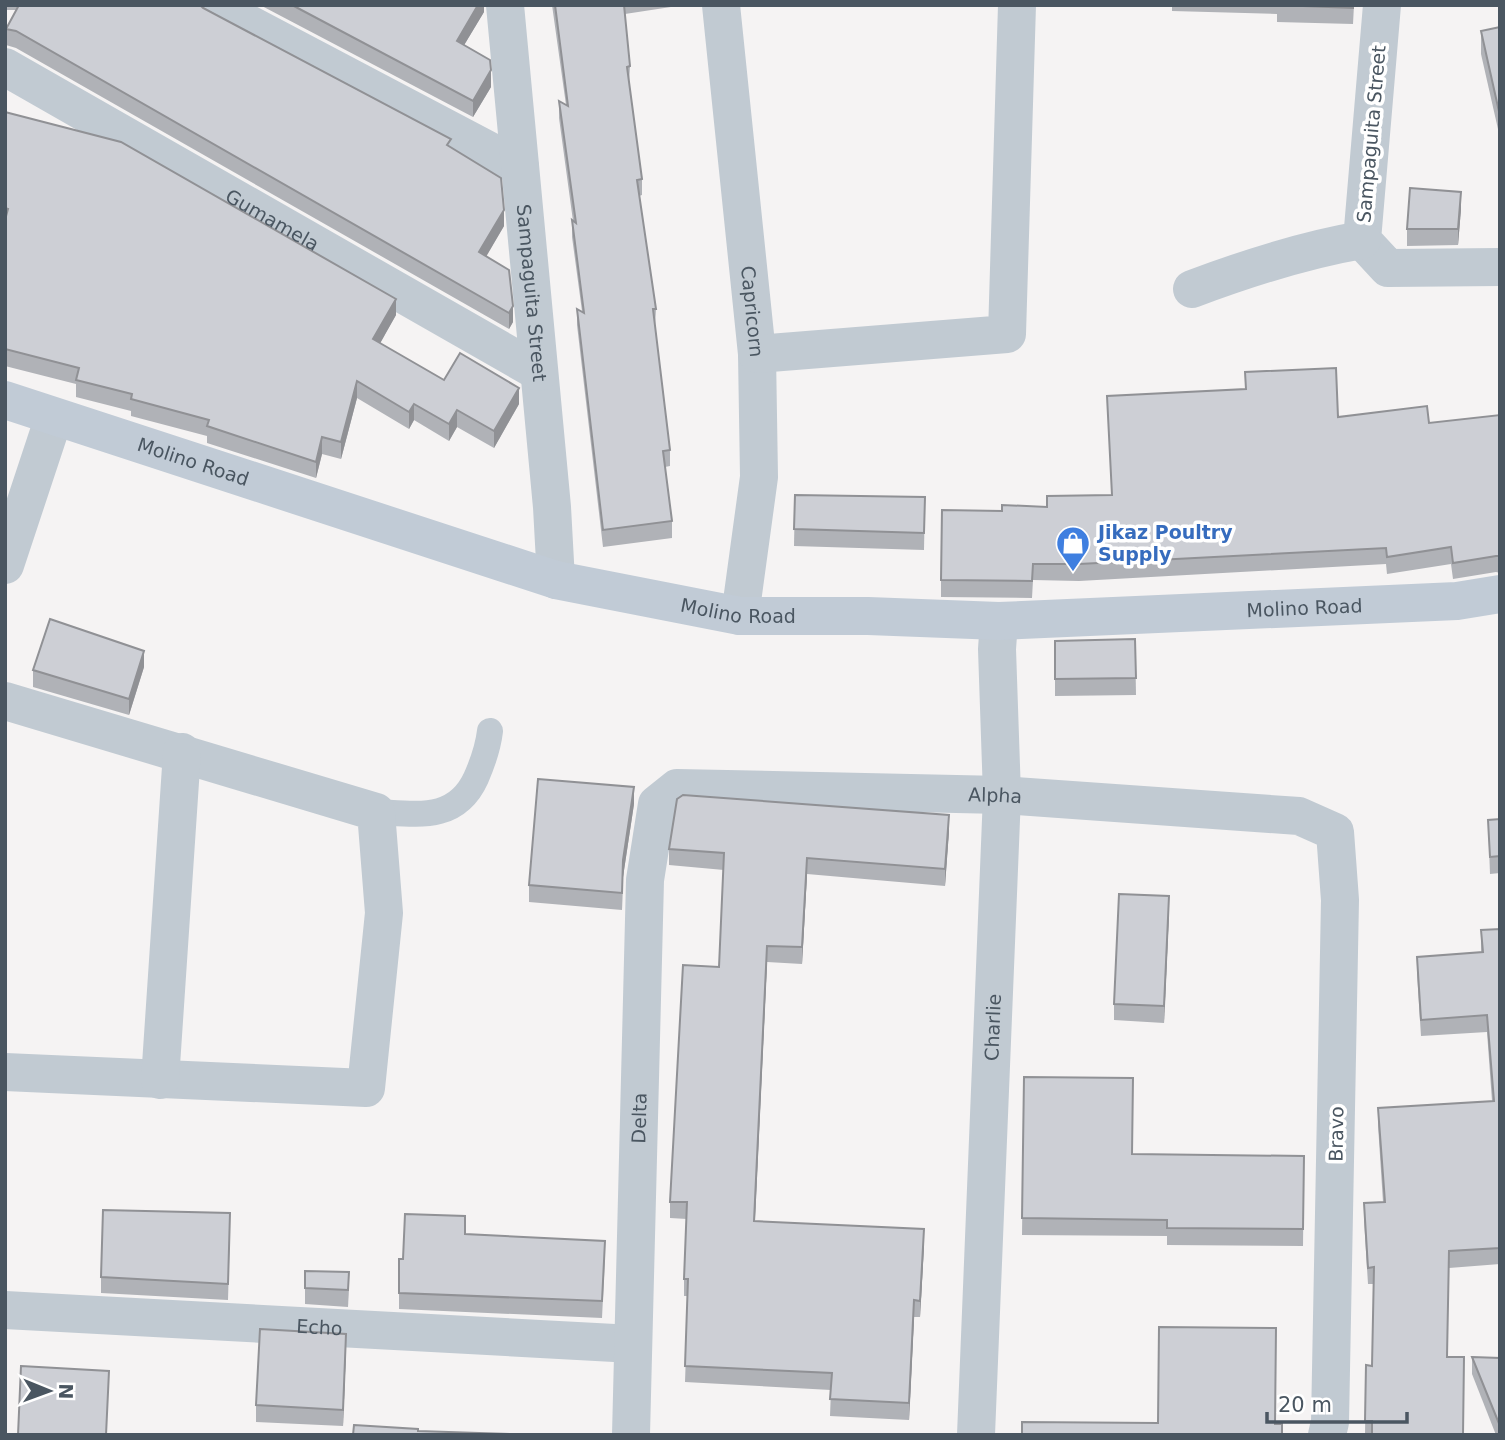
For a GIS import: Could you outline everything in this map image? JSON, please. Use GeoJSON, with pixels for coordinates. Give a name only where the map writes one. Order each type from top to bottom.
{"type":"FeatureCollection","features":[{"type":"Feature","properties":{"kind":"main road","name":"Molino Road"},"geometry":{"type":"LineString","coordinates":[[5,400],[556,579],[740,616],[869,616],[999,621],[1457,601],[1500,594]]}},
{"type":"Feature","properties":{"kind":"street"},"geometry":{"type":"LineString","coordinates":[[213,5],[520,167]]}},
{"type":"Feature","properties":{"kind":"street","name":"Sampaguita Street"},"geometry":{"type":"LineString","coordinates":[[505,5],[540,372],[556,579]]}},
{"type":"Feature","properties":{"kind":"street","name":"Capricorn"},"geometry":{"type":"LineString","coordinates":[[721,5],[757,354],[759,477],[740,616]]}},
{"type":"Feature","properties":{"kind":"street"},"geometry":{"type":"LineString","coordinates":[[757,354],[1007,334],[1017,5]]}},
{"type":"Feature","properties":{"kind":"street","name":"Sampaguita Street"},"geometry":{"type":"LineString","coordinates":[[1382,5],[1363,240],[1388,268],[1500,267]]}},
{"type":"Feature","properties":{"kind":"street","name":"Gumamela"},"geometry":{"type":"LineString","coordinates":[[5,67],[540,372]]}},
{"type":"Feature","properties":{"kind":"street"},"geometry":{"type":"LineString","coordinates":[[1192,289],[1249,268],[1320,247],[1363,240]]}},
{"type":"Feature","properties":{"kind":"street"},"geometry":{"type":"LineString","coordinates":[[5,565],[54,417]]}},
{"type":"Feature","properties":{"kind":"street","name":"Charlie"},"geometry":{"type":"LineString","coordinates":[[976,1435],[1002,795],[997,649],[999,621]]}},
{"type":"Feature","properties":{"kind":"street"},"geometry":{"type":"LineString","coordinates":[[5,701],[376,812],[384,913],[366,1088],[5,1072]]}},
{"type":"Feature","properties":{"kind":"street"},"geometry":{"type":"LineString","coordinates":[[160,1080],[182,752]]}},
{"type":"Feature","properties":{"kind":"street","name":"Alpha"},"geometry":{"type":"LineString","coordinates":[[657,804],[677,788],[1002,795],[1299,816],[1335,832]]}},
{"type":"Feature","properties":{"kind":"street","name":"Delta"},"geometry":{"type":"LineString","coordinates":[[631,1435],[645,880],[657,804]]}},
{"type":"Feature","properties":{"kind":"street","name":"Bravo"},"geometry":{"type":"LineString","coordinates":[[1327,1435],[1331,1408],[1340,900],[1335,832]]}},
{"type":"Feature","properties":{"kind":"street","name":"Echo"},"geometry":{"type":"LineString","coordinates":[[5,1310],[633,1344]]}},
{"type":"Feature","properties":{"kind":"lane"},"geometry":{"type":"LineString","coordinates":[[376,812],[433,813],[460,803],[470,791],[488,751],[490,731]]}},
{"type":"Feature","properties":{"kind":"building"},"geometry":{"type":"Polygon","coordinates":[[[19,5],[200,5],[451,139],[447,145],[501,178],[504,210],[479,252],[509,270],[513,306],[509,313],[16,31],[6,29],[19,5]]]}},
{"type":"Feature","properties":{"kind":"building"},"geometry":{"type":"Polygon","coordinates":[[[292,5],[478,5],[457,41],[490,60],[491,70],[473,101],[292,5]]]}},
{"type":"Feature","properties":{"kind":"building"},"geometry":{"type":"Polygon","coordinates":[[[555,5],[624,5],[630,66],[627,67],[642,179],[637,180],[656,309],[653,309],[670,450],[663,451],[672,521],[603,530],[577,309],[584,313],[572,220],[576,223],[559,101],[568,106],[555,5]]]}},
{"type":"Feature","properties":{"kind":"building"},"geometry":{"type":"Polygon","coordinates":[[[1277,5],[1353,5],[1353,8],[1277,5]]]}},
{"type":"Feature","properties":{"kind":"building"},"geometry":{"type":"Polygon","coordinates":[[[1500,27],[1500,116],[1481,31],[1500,27]]]}},
{"type":"Feature","properties":{"kind":"building"},"geometry":{"type":"Polygon","coordinates":[[[5,112],[121,142],[396,299],[373,339],[444,380],[460,353],[519,388],[494,431],[457,410],[449,424],[414,404],[409,412],[357,381],[341,442],[322,437],[316,462],[207,426],[209,420],[131,399],[132,394],[76,380],[79,368],[5,349],[5,220],[8,209],[5,208],[5,112]]]}},
{"type":"Feature","properties":{"kind":"building"},"geometry":{"type":"Polygon","coordinates":[[[1410,188],[1461,192],[1458,229],[1407,229],[1410,188]]]}},
{"type":"Feature","properties":{"kind":"building"},"geometry":{"type":"Polygon","coordinates":[[[1336,368],[1338,417],[1427,406],[1429,423],[1500,415],[1500,556],[1453,563],[1451,547],[1387,557],[1386,548],[1033,564],[1032,581],[941,580],[942,510],[1002,511],[1002,505],[1047,507],[1047,496],[1112,495],[1107,396],[1246,389],[1245,372],[1336,368]]]}},
{"type":"Feature","properties":{"kind":"building"},"geometry":{"type":"Polygon","coordinates":[[[795,495],[925,497],[924,533],[794,529],[795,495]]]}},
{"type":"Feature","properties":{"kind":"building"},"geometry":{"type":"Polygon","coordinates":[[[50,619],[144,651],[129,699],[33,670],[50,619]]]}},
{"type":"Feature","properties":{"kind":"building"},"geometry":{"type":"Polygon","coordinates":[[[1135,639],[1136,678],[1055,679],[1055,641],[1135,639]]]}},
{"type":"Feature","properties":{"kind":"building"},"geometry":{"type":"Polygon","coordinates":[[[538,779],[634,787],[623,860],[622,893],[529,885],[538,779]]]}},
{"type":"Feature","properties":{"kind":"building"},"geometry":{"type":"Polygon","coordinates":[[[683,795],[949,815],[945,869],[807,858],[802,947],[767,946],[754,1221],[924,1229],[920,1301],[914,1300],[909,1403],[830,1399],[832,1373],[685,1366],[687,1202],[670,1202],[683,965],[719,967],[724,853],[669,849],[677,799],[683,795]]]}},
{"type":"Feature","properties":{"kind":"building"},"geometry":{"type":"Polygon","coordinates":[[[1500,819],[1500,856],[1490,857],[1488,820],[1500,819]]]}},
{"type":"Feature","properties":{"kind":"building"},"geometry":{"type":"Polygon","coordinates":[[[1119,894],[1169,896],[1164,1006],[1114,1004],[1119,894]]]}},
{"type":"Feature","properties":{"kind":"building"},"geometry":{"type":"Polygon","coordinates":[[[1500,929],[1500,1248],[1449,1251],[1447,1357],[1464,1357],[1463,1435],[1372,1435],[1372,1421],[1365,1421],[1366,1365],[1372,1366],[1374,1267],[1368,1268],[1364,1203],[1385,1202],[1378,1108],[1494,1101],[1487,1015],[1421,1020],[1417,957],[1483,952],[1481,930],[1500,929]]]}},
{"type":"Feature","properties":{"kind":"building"},"geometry":{"type":"Polygon","coordinates":[[[1024,1077],[1133,1078],[1132,1154],[1304,1156],[1303,1229],[1167,1228],[1167,1220],[1022,1218],[1024,1077]]]}},
{"type":"Feature","properties":{"kind":"building"},"geometry":{"type":"Polygon","coordinates":[[[103,1210],[230,1213],[228,1284],[101,1277],[103,1210]]]}},
{"type":"Feature","properties":{"kind":"building"},"geometry":{"type":"Polygon","coordinates":[[[405,1214],[465,1216],[465,1234],[605,1241],[602,1301],[399,1293],[399,1259],[403,1259],[405,1214]]]}},
{"type":"Feature","properties":{"kind":"building"},"geometry":{"type":"Polygon","coordinates":[[[305,1271],[349,1272],[348,1290],[305,1288],[305,1271]]]}},
{"type":"Feature","properties":{"kind":"building"},"geometry":{"type":"Polygon","coordinates":[[[1159,1327],[1276,1328],[1275,1424],[1282,1424],[1282,1435],[1022,1435],[1022,1422],[1158,1423],[1159,1327]]]}},
{"type":"Feature","properties":{"kind":"building"},"geometry":{"type":"Polygon","coordinates":[[[260,1329],[346,1334],[343,1410],[256,1405],[260,1329]]]}},
{"type":"Feature","properties":{"kind":"building"},"geometry":{"type":"Polygon","coordinates":[[[1472,1357],[1500,1358],[1500,1426],[1472,1357]]]}},
{"type":"Feature","properties":{"kind":"building"},"geometry":{"type":"Polygon","coordinates":[[[21,1366],[109,1371],[106,1435],[18,1435],[21,1366]]]}},
{"type":"Feature","properties":{"kind":"building"},"geometry":{"type":"Polygon","coordinates":[[[354,1425],[418,1431],[536,1435],[353,1435],[354,1425]]]}},
{"type":"Feature","properties":{"kind":"place","name":"Jikaz Poultry Supply"},"geometry":{"type":"Point","coordinates":[1073,573]}}]}
